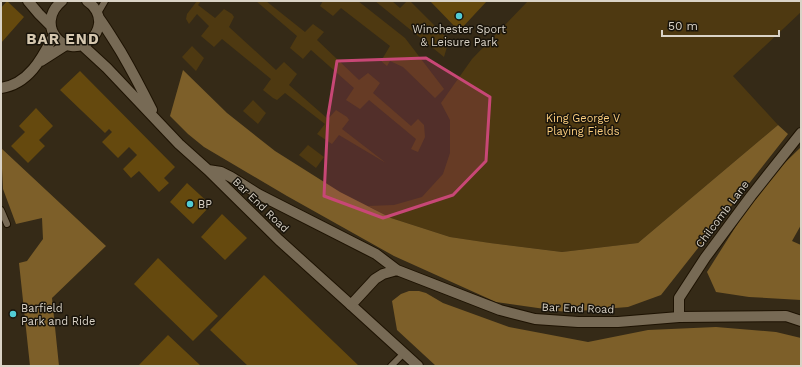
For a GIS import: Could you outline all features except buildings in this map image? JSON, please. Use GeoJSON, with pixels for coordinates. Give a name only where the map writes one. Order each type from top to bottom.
{"type":"FeatureCollection","features":[{"type":"Feature","properties":{"kind":"main road"},"geometry":{"type":"LineString","coordinates":[[28,1],[50,25]]}},
{"type":"Feature","properties":{"kind":"main road"},"geometry":{"type":"LineString","coordinates":[[62,1],[53,11],[50,18],[50,25],[54,35],[59,41],[66,45],[82,45],[93,38],[99,25],[98,16]]}},
{"type":"Feature","properties":{"kind":"main road","name":"Bar End Road"},"geometry":{"type":"LineString","coordinates":[[87,1],[93,5],[143,92],[156,119]]}},
{"type":"Feature","properties":{"kind":"main road"},"geometry":{"type":"LineString","coordinates":[[1,88],[9,87],[27,76],[40,61],[54,35]]}},
{"type":"Feature","properties":{"kind":"main road"},"geometry":{"type":"LineString","coordinates":[[40,61],[66,45]]}},
{"type":"Feature","properties":{"kind":"main road","name":"Bar End Road"},"geometry":{"type":"LineString","coordinates":[[82,45],[107,68],[179,144],[208,170],[279,240],[418,366]]}},
{"type":"Feature","properties":{"kind":"main road","name":"Chilcomb Lane"},"geometry":{"type":"LineString","coordinates":[[679,317],[680,298],[705,258],[801,132]]}},
{"type":"Feature","properties":{"kind":"main road","name":"Bar End Road"},"geometry":{"type":"LineString","coordinates":[[208,170],[221,172],[231,177],[258,194],[376,254],[397,270],[500,310],[535,318],[578,322],[618,322],[679,317],[738,316],[786,316],[801,322]]}},
{"type":"Feature","properties":{"kind":"main road"},"geometry":{"type":"LineString","coordinates":[[351,305],[375,279],[383,274],[397,270]]}},
{"type":"Feature","properties":{"kind":"lane"},"geometry":{"type":"LineString","coordinates":[[98,16],[105,1]]}},
{"type":"Feature","properties":{"kind":"lane"},"geometry":{"type":"LineString","coordinates":[[1,210],[7,224]]}},
{"type":"Feature","properties":{"kind":"lane"},"geometry":{"type":"LineString","coordinates":[[391,366],[404,353]]}},
{"type":"Feature","properties":{"kind":"highlighted area"},"geometry":{"type":"Polygon","coordinates":[[[426,58],[490,97],[486,161],[453,195],[383,218],[324,196],[328,116],[337,61],[426,58]]]}},
{"type":"Feature","properties":{"kind":"green space"},"geometry":{"type":"Polygon","coordinates":[[[197,1],[201,1],[198,5],[215,18],[224,9],[232,14],[234,17],[229,27],[276,70],[284,62],[297,74],[289,85],[328,119],[336,110],[347,117],[349,120],[342,129],[386,163],[339,135],[332,144],[317,134],[325,124],[285,93],[277,100],[263,90],[271,79],[222,39],[214,47],[201,36],[209,26],[197,14],[189,24],[186,19],[187,14],[197,1]]]}},
{"type":"Feature","properties":{"kind":"green space"},"geometry":{"type":"Polygon","coordinates":[[[256,1],[266,1],[305,32],[313,24],[324,32],[317,40],[359,80],[368,73],[380,83],[373,93],[411,126],[418,119],[424,125],[425,137],[418,152],[411,149],[416,139],[369,100],[360,109],[346,100],[354,88],[311,50],[303,59],[290,48],[297,36],[256,1]]]}},
{"type":"Feature","properties":{"kind":"green space"},"geometry":{"type":"Polygon","coordinates":[[[323,1],[358,1],[405,38],[444,89],[435,98],[403,67],[390,61],[387,66],[381,61],[390,46],[341,8],[333,16],[320,6],[323,1]]]}},
{"type":"Feature","properties":{"kind":"green space"},"geometry":{"type":"Polygon","coordinates":[[[375,1],[392,1],[400,8],[407,1],[410,1],[449,40],[444,57],[375,1]]]}},
{"type":"Feature","properties":{"kind":"green space","name":"King George V Playing Fields"},"geometry":{"type":"Polygon","coordinates":[[[528,1],[801,1],[801,12],[733,76],[778,125],[638,243],[562,252],[489,243],[450,237],[391,218],[368,206],[394,205],[422,197],[443,174],[450,153],[450,120],[441,103],[472,59],[528,1]]]}},
{"type":"Feature","properties":{"kind":"green space"},"geometry":{"type":"Polygon","coordinates":[[[192,46],[204,58],[196,71],[182,57],[192,46]]]}},
{"type":"Feature","properties":{"kind":"green space"},"geometry":{"type":"Polygon","coordinates":[[[253,100],[266,113],[258,124],[243,111],[253,100]]]}},
{"type":"Feature","properties":{"kind":"green space"},"geometry":{"type":"Polygon","coordinates":[[[308,145],[324,157],[316,168],[299,155],[308,145]]]}},
{"type":"Feature","properties":{"kind":"shaded area"},"geometry":{"type":"Polygon","coordinates":[[[183,70],[227,113],[275,151],[340,192],[391,218],[450,237],[562,252],[638,243],[778,125],[788,134],[661,295],[628,307],[566,312],[496,302],[394,256],[287,196],[204,147],[170,116],[183,70]]]}},
{"type":"Feature","properties":{"kind":"shaded area"},"geometry":{"type":"Polygon","coordinates":[[[801,147],[801,225],[792,241],[801,245],[801,300],[749,297],[716,292],[707,272],[762,185],[801,147]]]}},
{"type":"Feature","properties":{"kind":"shaded area"},"geometry":{"type":"Polygon","coordinates":[[[1,148],[106,246],[52,298],[59,366],[30,366],[19,263],[27,261],[43,239],[42,218],[16,224],[3,189],[1,148]]]}},
{"type":"Feature","properties":{"kind":"shaded area"},"geometry":{"type":"Polygon","coordinates":[[[409,291],[426,293],[443,303],[509,327],[588,342],[648,330],[716,327],[776,332],[801,338],[801,366],[436,366],[397,330],[392,301],[401,294],[409,291]]]}},
{"type":"Feature","properties":{"kind":"place","name":"Winchester Sport & Leisure Park"},"geometry":{"type":"Point","coordinates":[459,16]}},
{"type":"Feature","properties":{"kind":"place","name":"BP"},"geometry":{"type":"Point","coordinates":[190,204]}},
{"type":"Feature","properties":{"kind":"place","name":"Barfield Park and Ride"},"geometry":{"type":"Point","coordinates":[13,314]}},
{"type":"Feature","properties":{"kind":"district","name":"BAR END"},"geometry":{"type":"Point","coordinates":[63,39]}}]}
